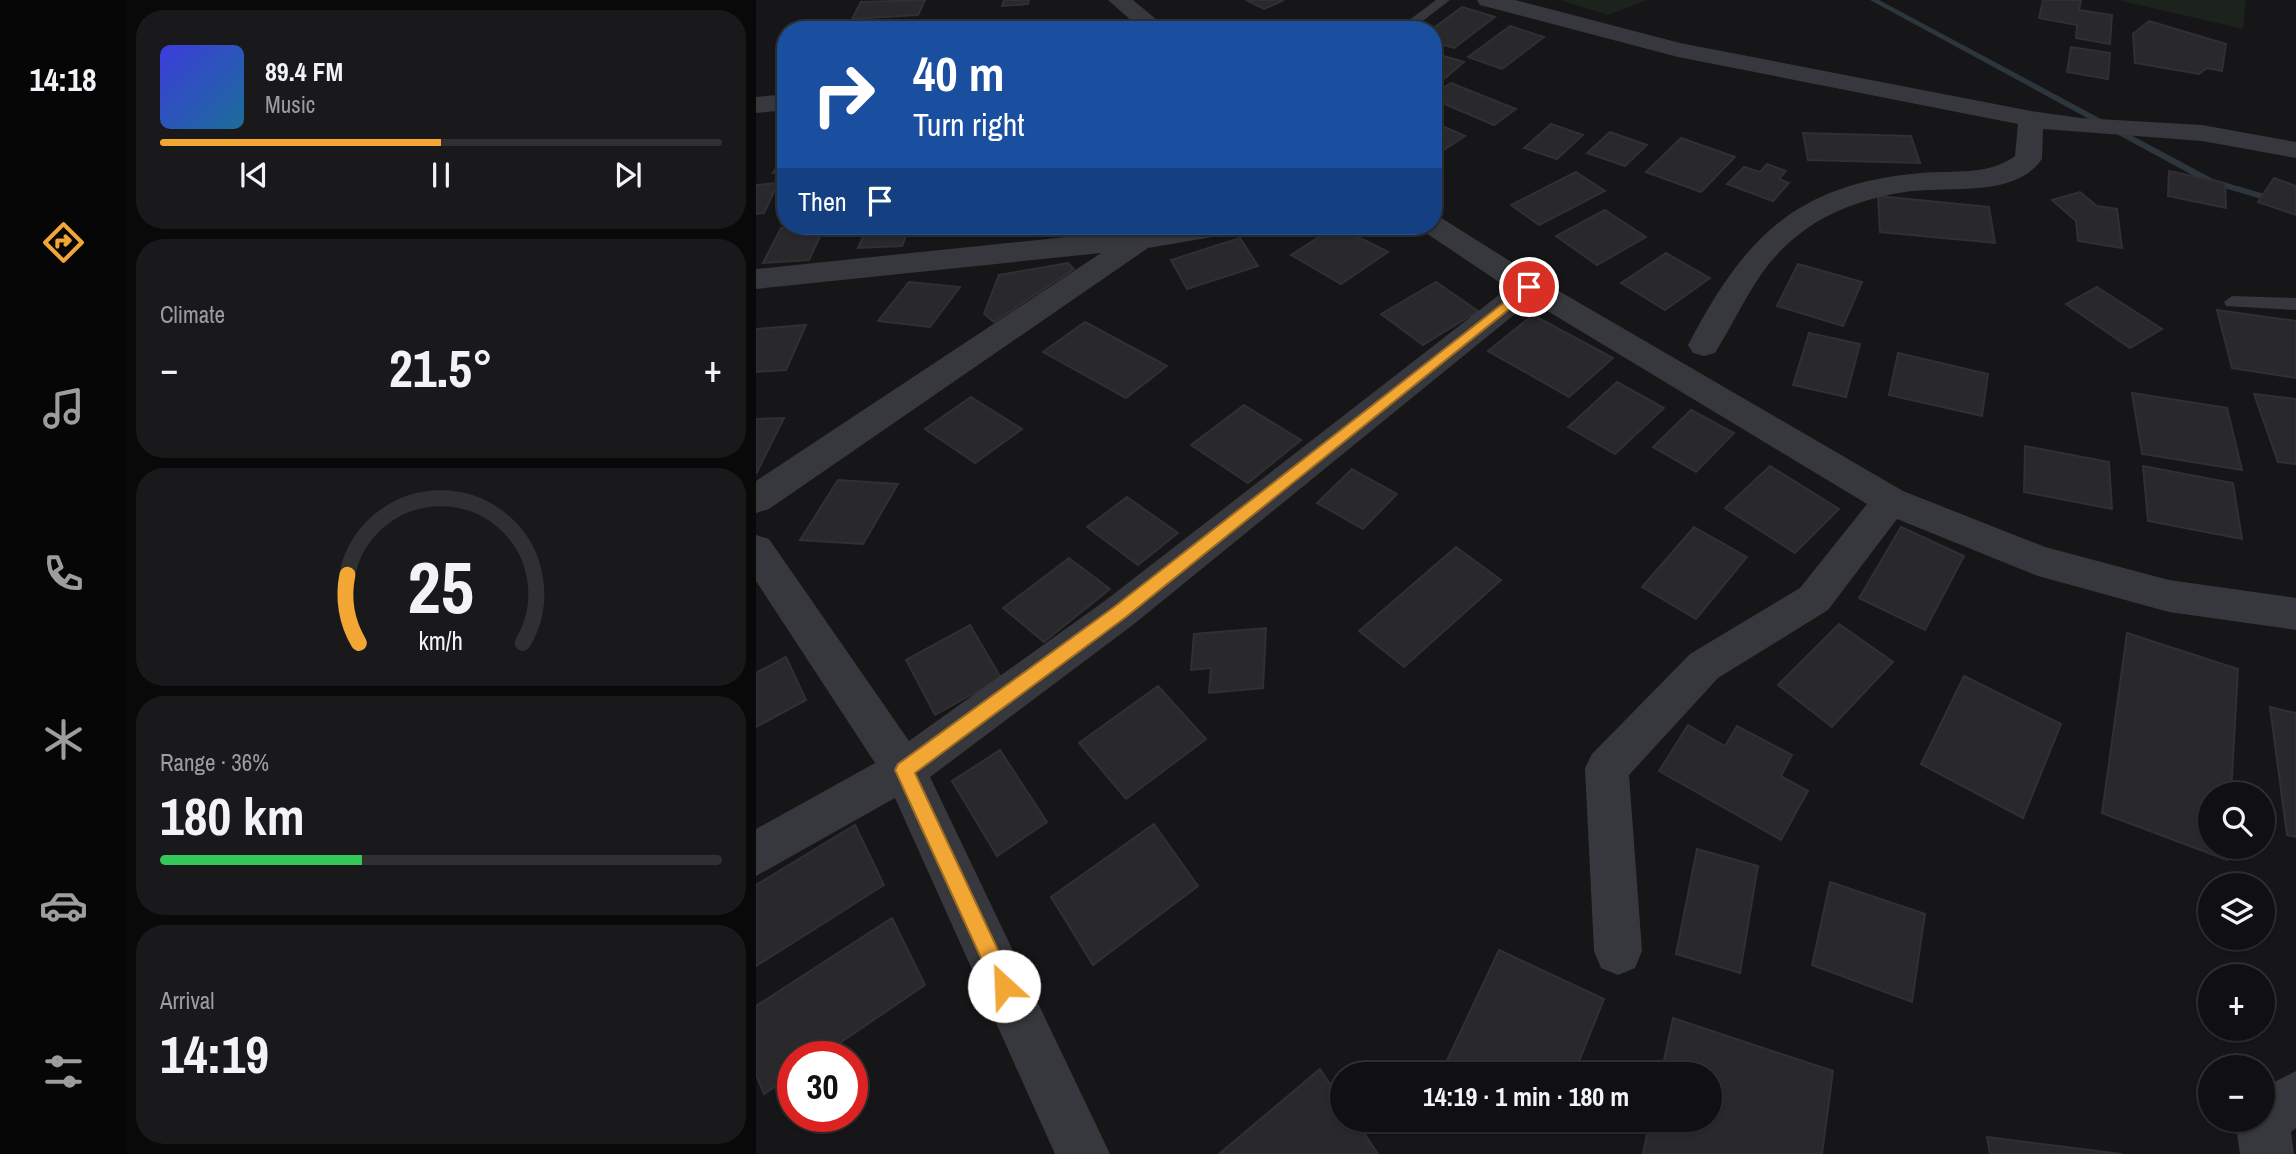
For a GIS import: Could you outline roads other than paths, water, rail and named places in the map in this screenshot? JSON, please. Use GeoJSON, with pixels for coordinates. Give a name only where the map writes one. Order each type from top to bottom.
{"type":"FeatureCollection","features":[{"type":"Feature","properties":{"kind":"street"},"geometry":{"type":"LineString","coordinates":[[1119,0],[1146,21]]}},
{"type":"Feature","properties":{"kind":"street"},"geometry":{"type":"LineString","coordinates":[[1488,0],[1678,50],[2031,119],[2081,126],[2202,133],[2296,150]]}},
{"type":"Feature","properties":{"kind":"street"},"geometry":{"type":"LineString","coordinates":[[756,105],[777,103]]}},
{"type":"Feature","properties":{"kind":"street"},"geometry":{"type":"LineString","coordinates":[[1704,345],[1743,275],[1787,227],[1840,199],[1901,182],[1993,178],[2013,172],[2028,159],[2031,119]]}},
{"type":"Feature","properties":{"kind":"street"},"geometry":{"type":"LineString","coordinates":[[1442,231],[1529,287],[1890,501],[2038,561],[2169,596],[2296,614]]}},
{"type":"Feature","properties":{"kind":"street"},"geometry":{"type":"LineString","coordinates":[[756,279],[1170,235]]}},
{"type":"Feature","properties":{"kind":"street"},"geometry":{"type":"LineString","coordinates":[[756,499],[1140,240]]}},
{"type":"Feature","properties":{"kind":"street"},"geometry":{"type":"LineString","coordinates":[[756,854],[904,770],[1120,612],[1529,287]]}},
{"type":"Feature","properties":{"kind":"street"},"geometry":{"type":"LineString","coordinates":[[1618,951],[1607,768],[1704,666],[1814,599],[1890,501]]}},
{"type":"Feature","properties":{"kind":"street"},"geometry":{"type":"LineString","coordinates":[[756,550],[904,770],[1083,1154]]}},
{"type":"Feature","properties":{"kind":"street"},"geometry":{"type":"LineString","coordinates":[[2275,1111],[2296,1097]]}},
{"type":"Feature","properties":{"kind":"street"},"geometry":{"type":"LineString","coordinates":[[2264,1132],[2267,1154]]}},
{"type":"Feature","properties":{"kind":"lane"},"geometry":{"type":"LineString","coordinates":[[1415,21],[1444,0]]}},
{"type":"Feature","properties":{"kind":"lane"},"geometry":{"type":"LineString","coordinates":[[2232,302],[2296,304]]}},
{"type":"Feature","properties":{"kind":"waterway"},"geometry":{"type":"LineString","coordinates":[[1874,0],[2210,181],[2296,206]]}}]}
